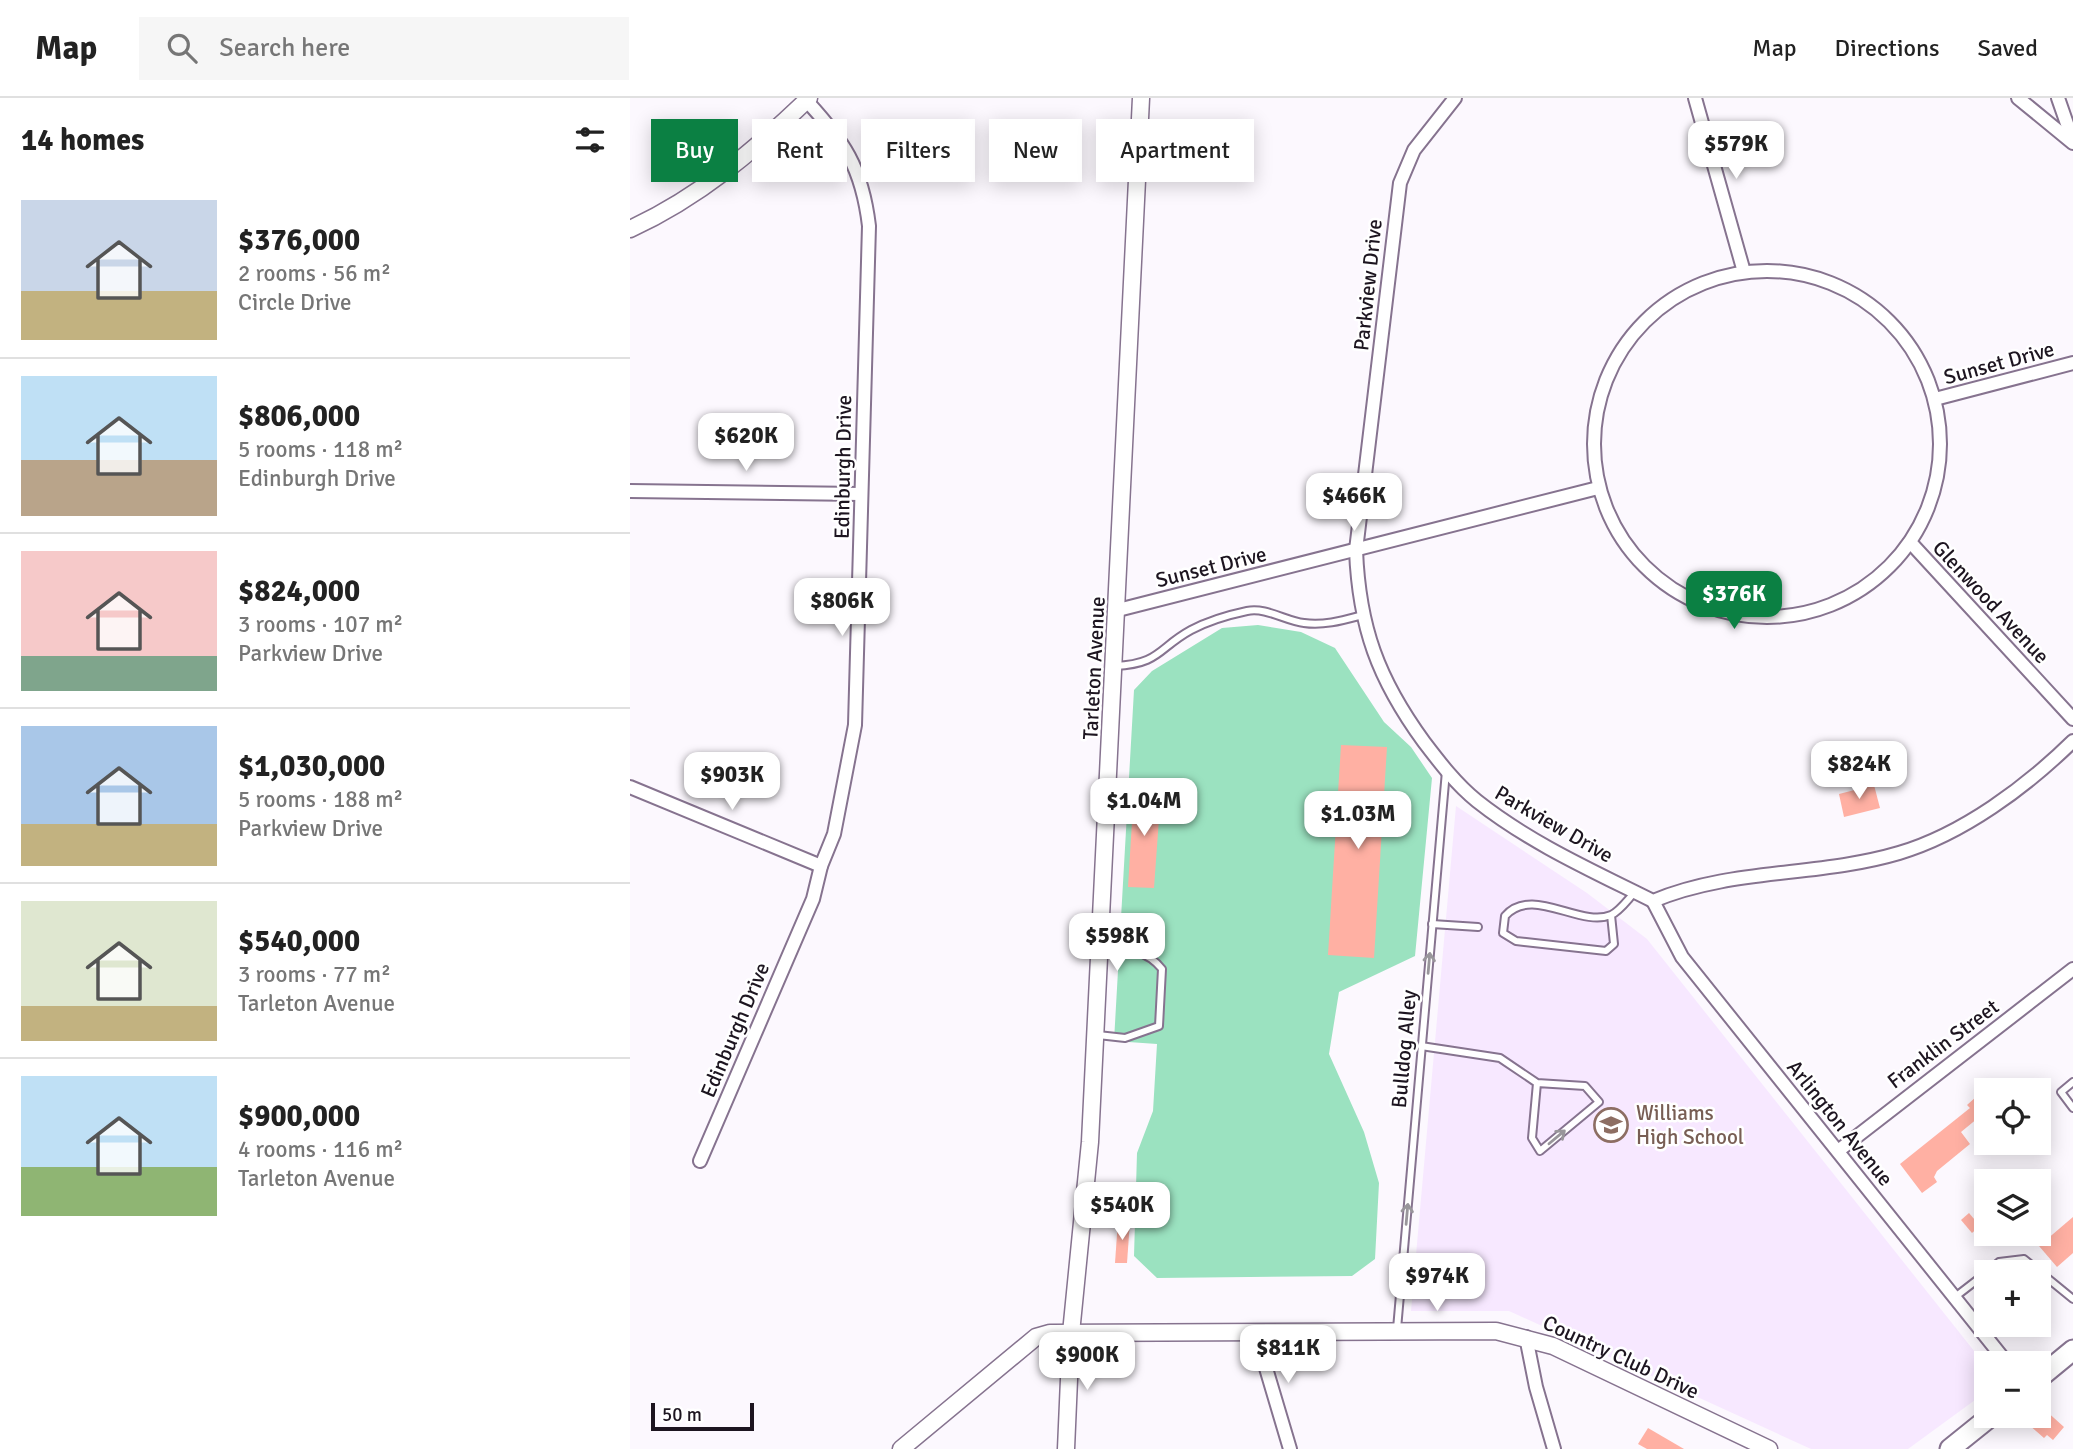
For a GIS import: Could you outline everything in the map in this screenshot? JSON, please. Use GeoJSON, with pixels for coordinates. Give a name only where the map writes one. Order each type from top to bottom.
{"type":"FeatureCollection","features":[{"type":"Feature","properties":{"kind":"main road"},"geometry":{"type":"LineString","coordinates":[[2051,1368],[2072,1353]]}},
{"type":"Feature","properties":{"kind":"main road"},"geometry":{"type":"LineString","coordinates":[[1950,1449],[1976,1428]]}},
{"type":"Feature","properties":{"kind":"street","name":"Tarleton Avenue"},"geometry":{"type":"LineString","coordinates":[[1066,1449],[1071,1333],[1090,1142],[1096,1035],[1141,98]]}},
{"type":"Feature","properties":{"kind":"street","name":"Parkview Drive"},"geometry":{"type":"LineString","coordinates":[[1455,98],[1414,150],[1400,183],[1356,550],[1357,588],[1363,615],[1378,669],[1399,708],[1446,771],[1476,801],[1524,834],[1653,901]]}},
{"type":"Feature","properties":{"kind":"street"},"geometry":{"type":"LineString","coordinates":[[1695,98],[1744,272]]}},
{"type":"Feature","properties":{"kind":"street"},"geometry":{"type":"LineString","coordinates":[[2018,98],[2073,142]]}},
{"type":"Feature","properties":{"kind":"street"},"geometry":{"type":"LineString","coordinates":[[2058,98],[2073,142]]}},
{"type":"Feature","properties":{"kind":"street"},"geometry":{"type":"LineString","coordinates":[[630,229],[684,201],[718,178],[806,99]]}},
{"type":"Feature","properties":{"kind":"street","name":"Edinburgh Drive"},"geometry":{"type":"LineString","coordinates":[[700,1161],[813,899],[821,866],[834,834],[855,725],[869,275],[865,194],[855,163],[840,137],[806,99]]}},
{"type":"Feature","properties":{"kind":"street"},"geometry":{"type":"LineString","coordinates":[[1772,271],[1826,281],[1875,308],[1912,349],[1935,399],[1940,436],[1938,473],[1928,509],[1910,542],[1872,582],[1835,603],[1795,615],[1740,615],[1707,607],[1677,592],[1650,572],[1628,548],[1610,519],[1598,488],[1593,459],[1597,410],[1608,373],[1622,347],[1641,324],[1671,300],[1716,278],[1744,272],[1772,271]]}},
{"type":"Feature","properties":{"kind":"street","name":"Sunset Drive"},"geometry":{"type":"LineString","coordinates":[[1935,399],[2073,363]]}},
{"type":"Feature","properties":{"kind":"street","name":"Sunset Drive"},"geometry":{"type":"LineString","coordinates":[[1118,610],[1598,488]]}},
{"type":"Feature","properties":{"kind":"street"},"geometry":{"type":"LineString","coordinates":[[630,491],[861,494]]}},
{"type":"Feature","properties":{"kind":"street","name":"Glenwood Avenue"},"geometry":{"type":"LineString","coordinates":[[1910,542],[2073,719]]}},
{"type":"Feature","properties":{"kind":"street"},"geometry":{"type":"LineString","coordinates":[[1653,901],[1679,890],[1721,881],[1900,852],[2009,797],[2038,775],[2073,741]]}},
{"type":"Feature","properties":{"kind":"street"},"geometry":{"type":"LineString","coordinates":[[630,787],[821,866]]}},
{"type":"Feature","properties":{"kind":"street","name":"Arlington Avenue"},"geometry":{"type":"LineString","coordinates":[[1653,901],[1682,957],[1998,1351]]}},
{"type":"Feature","properties":{"kind":"street","name":"Franklin Street"},"geometry":{"type":"LineString","coordinates":[[1838,1151],[2073,969]]}},
{"type":"Feature","properties":{"kind":"street"},"geometry":{"type":"LineString","coordinates":[[1255,1331],[1290,1449]]}},
{"type":"Feature","properties":{"kind":"street","name":"Country Club Drive"},"geometry":{"type":"LineString","coordinates":[[901,1449],[1036,1337],[1071,1333],[1255,1331],[1496,1331],[1526,1337],[1553,1346],[1769,1449]]}},
{"type":"Feature","properties":{"kind":"street"},"geometry":{"type":"LineString","coordinates":[[1526,1337],[1536,1387],[1554,1449]]}},
{"type":"Feature","properties":{"kind":"lane"},"geometry":{"type":"LineString","coordinates":[[1115,666],[1138,665],[1160,655],[1190,631],[1222,617],[1251,610],[1304,624],[1332,623],[1363,615]]}},
{"type":"Feature","properties":{"kind":"lane","name":"Bulldog Alley"},"geometry":{"type":"LineString","coordinates":[[1397,1331],[1446,771]]}},
{"type":"Feature","properties":{"kind":"lane"},"geometry":{"type":"LineString","coordinates":[[1611,915],[1614,944],[1611,950],[1606,951],[1517,942],[1509,939],[1503,928],[1505,916],[1518,906],[1538,905],[1588,915],[1611,915],[1634,892]]}},
{"type":"Feature","properties":{"kind":"lane"},"geometry":{"type":"LineString","coordinates":[[1432,924],[1478,927]]}},
{"type":"Feature","properties":{"kind":"lane"},"geometry":{"type":"LineString","coordinates":[[1493,928],[1503,928]]}},
{"type":"Feature","properties":{"kind":"lane"},"geometry":{"type":"LineString","coordinates":[[1096,1035],[1125,1038],[1159,1026],[1163,969],[1154,960],[1134,949],[1100,947]]}},
{"type":"Feature","properties":{"kind":"lane"},"geometry":{"type":"LineString","coordinates":[[1422,1046],[1500,1058],[1537,1083],[1585,1086],[1599,1102],[1540,1151],[1532,1138],[1537,1083]]}},
{"type":"Feature","properties":{"kind":"lane"},"geometry":{"type":"LineString","coordinates":[[2073,1082],[2061,1092],[2073,1108]]}},
{"type":"Feature","properties":{"kind":"lane"},"geometry":{"type":"LineString","coordinates":[[2051,1281],[2073,1299]]}},
{"type":"Feature","properties":{"kind":"lane"},"geometry":{"type":"LineString","coordinates":[[1955,1297],[1974,1283]]}},
{"type":"Feature","properties":{"kind":"shaded area","name":"Williams High School"},"geometry":{"type":"Polygon","coordinates":[[[1456,806],[1587,893],[1647,939],[1974,1351],[1974,1401],[1908,1449],[1811,1449],[1509,1311],[1411,1311],[1456,806]]]}},
{"type":"Feature","properties":{"kind":"green space"},"geometry":{"type":"Polygon","coordinates":[[[1258,625],[1301,632],[1335,648],[1384,722],[1411,747],[1432,778],[1415,956],[1339,992],[1329,1054],[1364,1132],[1379,1183],[1375,1259],[1352,1276],[1157,1278],[1134,1256],[1137,1153],[1153,1111],[1157,1044],[1114,1041],[1134,690],[1152,671],[1222,628],[1258,625]]]}},
{"type":"Feature","properties":{"kind":"building"},"geometry":{"type":"Polygon","coordinates":[[[1856,744],[1858,757],[1831,763],[1828,750],[1856,744]]]}},
{"type":"Feature","properties":{"kind":"building"},"geometry":{"type":"Polygon","coordinates":[[[1341,745],[1387,747],[1374,958],[1328,955],[1341,745]]]}},
{"type":"Feature","properties":{"kind":"building"},"geometry":{"type":"Polygon","coordinates":[[[1874,785],[1880,808],[1844,817],[1839,794],[1874,785]]]}},
{"type":"Feature","properties":{"kind":"building"},"geometry":{"type":"Polygon","coordinates":[[[1134,789],[1161,791],[1154,888],[1128,887],[1134,789]]]}},
{"type":"Feature","properties":{"kind":"building"},"geometry":{"type":"Polygon","coordinates":[[[1974,1099],[1974,1121],[1961,1132],[1970,1144],[1937,1171],[1934,1177],[1937,1182],[1922,1193],[1900,1164],[1970,1108],[1967,1105],[1974,1099]]]}},
{"type":"Feature","properties":{"kind":"building"},"geometry":{"type":"Polygon","coordinates":[[[1969,1213],[1974,1219],[1974,1231],[1972,1233],[1961,1220],[1969,1213]]]}},
{"type":"Feature","properties":{"kind":"building"},"geometry":{"type":"Polygon","coordinates":[[[2073,1217],[2073,1253],[2057,1267],[2039,1246],[2051,1246],[2051,1236],[2073,1217]]]}},
{"type":"Feature","properties":{"kind":"building"},"geometry":{"type":"Polygon","coordinates":[[[1118,1220],[1130,1221],[1127,1263],[1115,1263],[1118,1220]]]}},
{"type":"Feature","properties":{"kind":"building"},"geometry":{"type":"Polygon","coordinates":[[[2051,1415],[2064,1427],[2053,1440],[2047,1435],[2044,1438],[2032,1428],[2051,1428],[2051,1415]]]}},
{"type":"Feature","properties":{"kind":"building"},"geometry":{"type":"Polygon","coordinates":[[[1648,1428],[1684,1449],[1647,1449],[1638,1444],[1648,1428]]]}},
{"type":"Feature","properties":{"kind":"place","name":"Williams High School"},"geometry":{"type":"Point","coordinates":[1611,1125]}}]}
